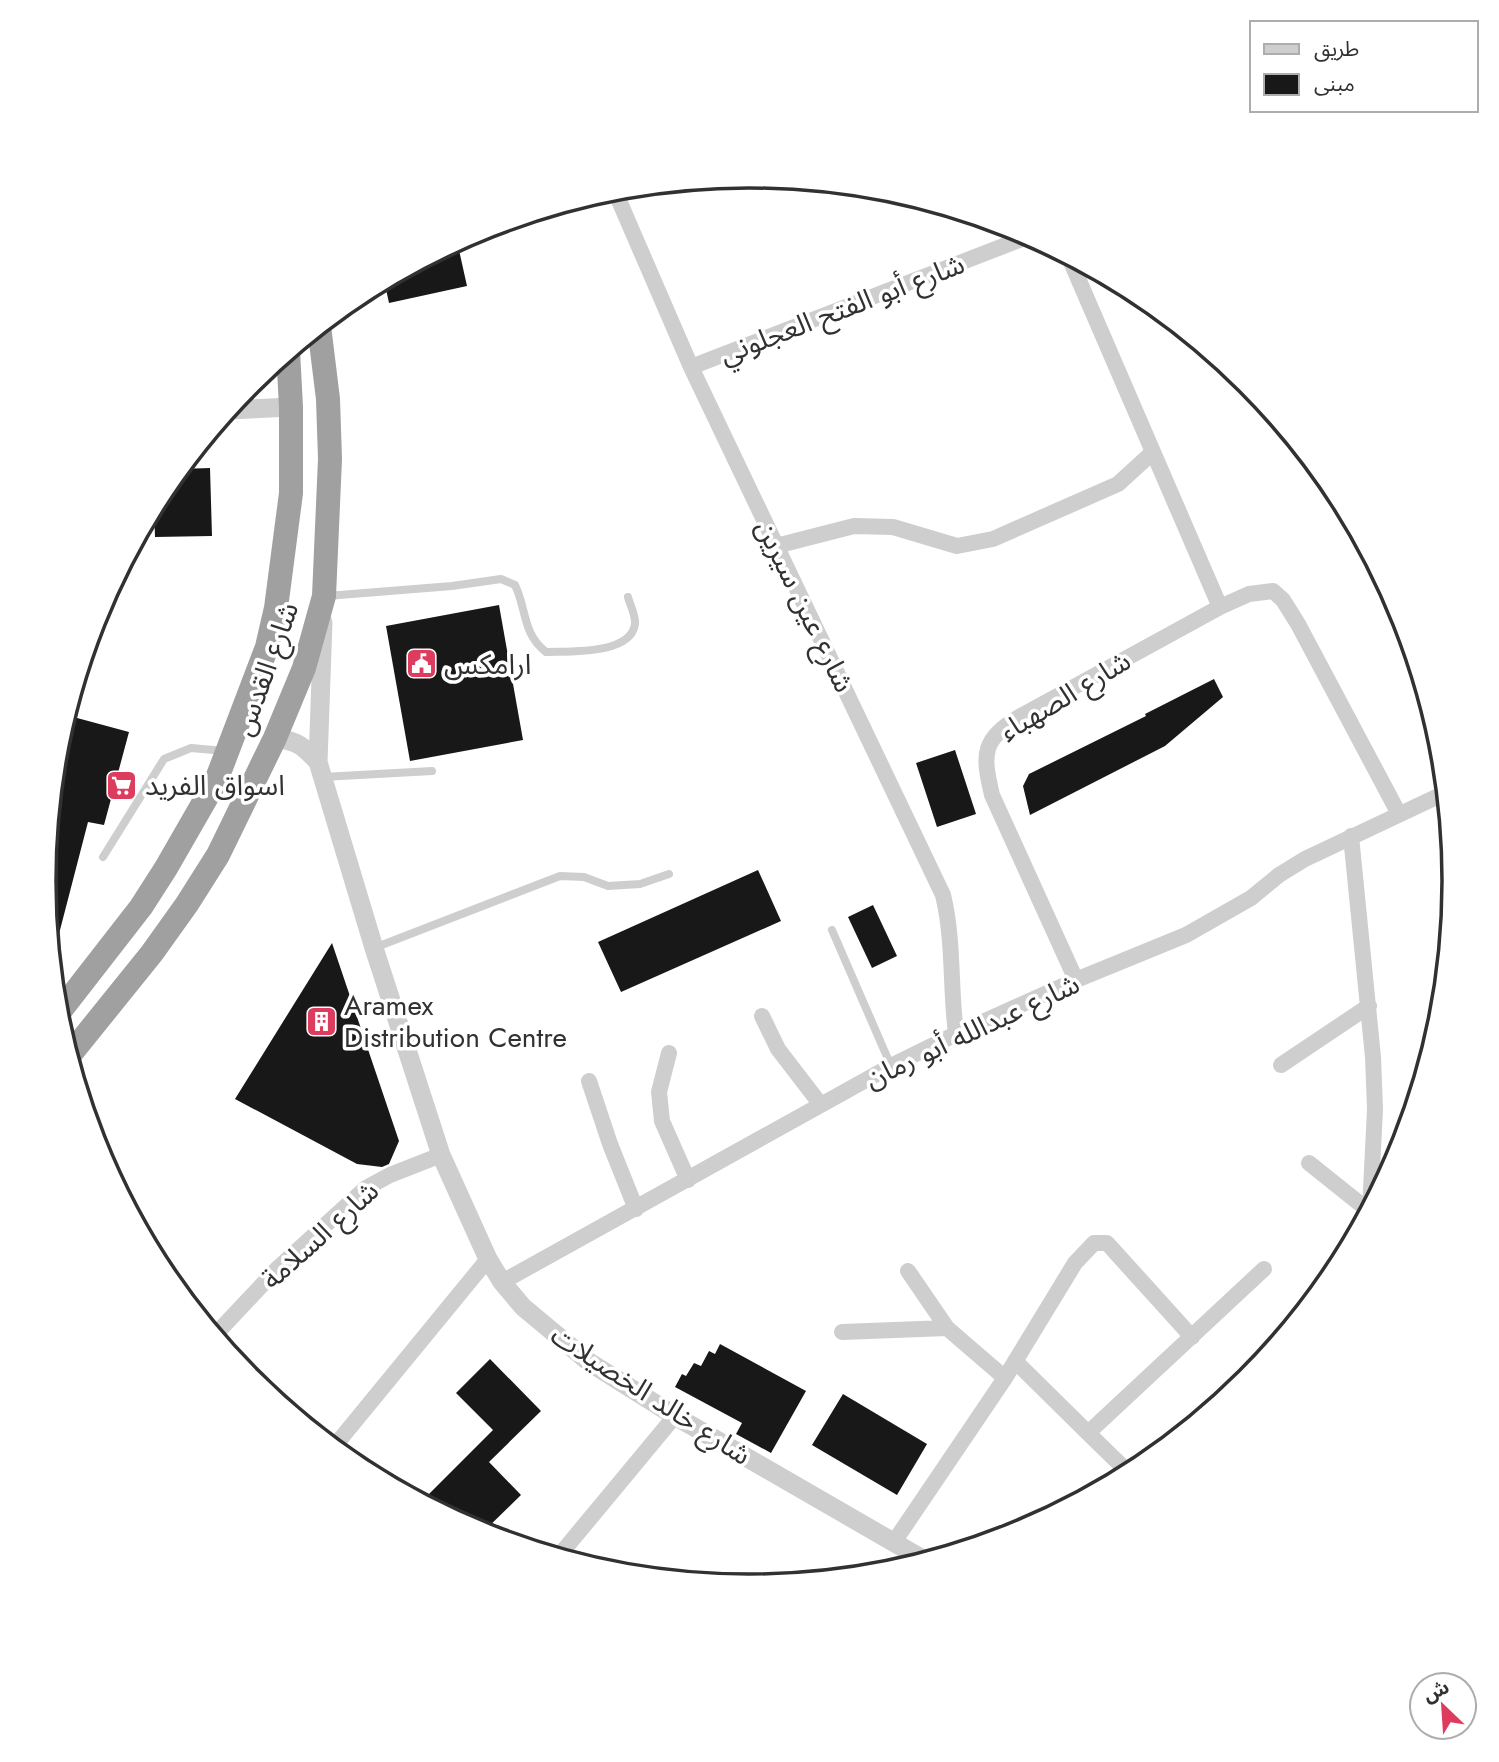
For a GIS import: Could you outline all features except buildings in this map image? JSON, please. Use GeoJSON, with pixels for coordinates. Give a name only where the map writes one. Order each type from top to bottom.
{"type":"FeatureCollection","features":[{"type":"Feature","properties":{"kind":"highway","name":"شارع القدس"},"geometry":{"type":"LineString","coordinates":[[77,1047],[152,953],[187,904],[229,834],[275,738],[303,668],[324,596],[330,458],[328,399],[320,337]]}},
{"type":"Feature","properties":{"kind":"highway","name":"شارع القدس"},"geometry":{"type":"LineString","coordinates":[[67,1000],[141,907],[216,781],[267,647],[276,608],[290,493],[289,363]]}},
{"type":"Feature","properties":{"kind":"street","name":"شارع عين سيرين"},"geometry":{"type":"LineString","coordinates":[[619,200],[691,367],[943,895],[948,919],[956,1034]]}},
{"type":"Feature","properties":{"kind":"street","name":"شارع أبو الفتح العجلوني"},"geometry":{"type":"LineString","coordinates":[[691,367],[1017,241]]}},
{"type":"Feature","properties":{"kind":"street"},"geometry":{"type":"LineString","coordinates":[[1074,268],[1220,607]]}},
{"type":"Feature","properties":{"kind":"street"},"geometry":{"type":"LineString","coordinates":[[242,409],[291,407]]}},
{"type":"Feature","properties":{"kind":"street"},"geometry":{"type":"LineString","coordinates":[[776,546],[854,526],[893,527],[957,546],[993,539],[1118,484],[1153,452]]}},
{"type":"Feature","properties":{"kind":"street","name":"شارع الصهباء"},"geometry":{"type":"LineString","coordinates":[[1076,981],[992,795],[986,768],[988,745],[1001,728],[1021,716],[1220,607],[1249,594],[1273,591],[1283,600],[1398,814]]}},
{"type":"Feature","properties":{"kind":"street","name":"شارع خالد الخصيلات"},"geometry":{"type":"LineString","coordinates":[[324,596],[320,769],[441,1155],[488,1259],[502,1282],[532,1315],[589,1362],[675,1416],[915,1554]]}},
{"type":"Feature","properties":{"kind":"street"},"geometry":{"type":"LineString","coordinates":[[275,738],[293,740],[304,746],[320,769]]}},
{"type":"Feature","properties":{"kind":"street","name":"شارع عبدالله أبو رمان"},"geometry":{"type":"LineString","coordinates":[[502,1282],[891,1066],[956,1034],[1186,935],[1251,898],[1279,875],[1305,859],[1438,796]]}},
{"type":"Feature","properties":{"kind":"street"},"geometry":{"type":"LineString","coordinates":[[1351,836],[1375,1109],[1371,1188]]}},
{"type":"Feature","properties":{"kind":"street"},"geometry":{"type":"LineString","coordinates":[[1281,1065],[1368,1006]]}},
{"type":"Feature","properties":{"kind":"street"},"geometry":{"type":"LineString","coordinates":[[762,1016],[778,1049],[821,1105]]}},
{"type":"Feature","properties":{"kind":"street"},"geometry":{"type":"LineString","coordinates":[[669,1053],[659,1092],[662,1121],[688,1180]]}},
{"type":"Feature","properties":{"kind":"street"},"geometry":{"type":"LineString","coordinates":[[589,1081],[636,1209]]}},
{"type":"Feature","properties":{"kind":"street","name":"شارع السلامة"},"geometry":{"type":"LineString","coordinates":[[221,1330],[278,1269],[366,1188],[390,1175],[441,1155]]}},
{"type":"Feature","properties":{"kind":"street"},"geometry":{"type":"LineString","coordinates":[[1309,1163],[1362,1205]]}},
{"type":"Feature","properties":{"kind":"street"},"geometry":{"type":"LineString","coordinates":[[894,1542],[1088,1248],[1100,1242],[1107,1243],[1192,1337]]}},
{"type":"Feature","properties":{"kind":"street"},"geometry":{"type":"LineString","coordinates":[[339,1440],[488,1259]]}},
{"type":"Feature","properties":{"kind":"street"},"geometry":{"type":"LineString","coordinates":[[1088,1433],[1264,1269]]}},
{"type":"Feature","properties":{"kind":"street"},"geometry":{"type":"LineString","coordinates":[[908,1271],[947,1328],[1004,1378]]}},
{"type":"Feature","properties":{"kind":"street"},"geometry":{"type":"LineString","coordinates":[[842,1332],[947,1328]]}},
{"type":"Feature","properties":{"kind":"street"},"geometry":{"type":"LineString","coordinates":[[1015,1361],[1122,1466]]}},
{"type":"Feature","properties":{"kind":"street"},"geometry":{"type":"LineString","coordinates":[[564,1549],[675,1416]]}},
{"type":"Feature","properties":{"kind":"lane"},"geometry":{"type":"LineString","coordinates":[[324,596],[452,586],[500,579],[515,585],[521,598],[527,629],[546,652],[598,650],[620,643],[631,634],[635,622],[628,597]]}},
{"type":"Feature","properties":{"kind":"lane"},"geometry":{"type":"LineString","coordinates":[[103,857],[164,759],[191,748],[228,752]]}},
{"type":"Feature","properties":{"kind":"lane"},"geometry":{"type":"LineString","coordinates":[[320,769],[432,771]]}},
{"type":"Feature","properties":{"kind":"lane"},"geometry":{"type":"LineString","coordinates":[[374,948],[560,876],[584,877],[608,886],[639,884],[669,874]]}},
{"type":"Feature","properties":{"kind":"lane"},"geometry":{"type":"LineString","coordinates":[[832,930],[891,1066]]}},
{"type":"Feature","properties":{"kind":"place","name":"ارامكس"},"geometry":{"type":"Point","coordinates":[421,664]}},
{"type":"Feature","properties":{"kind":"place","name":"اسواق الفريد"},"geometry":{"type":"Point","coordinates":[122,785]}},
{"type":"Feature","properties":{"kind":"place","name":"Aramex Distribution Centre"},"geometry":{"type":"Point","coordinates":[321,1021]}}]}
